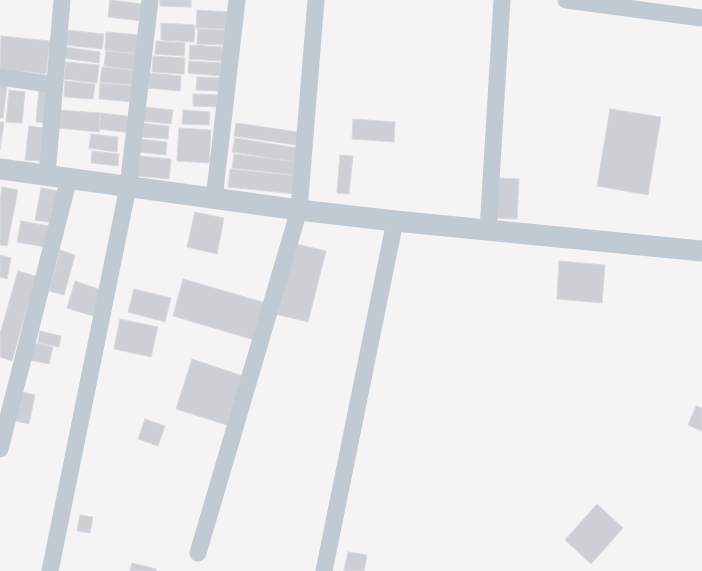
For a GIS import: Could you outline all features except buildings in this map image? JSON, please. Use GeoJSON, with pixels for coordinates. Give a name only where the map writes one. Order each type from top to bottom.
{"type":"FeatureCollection","features":[{"type":"Feature","properties":{"kind":"street"},"geometry":{"type":"LineString","coordinates":[[47,175],[62,0]]}},
{"type":"Feature","properties":{"kind":"street"},"geometry":{"type":"LineString","coordinates":[[50,571],[128,187],[150,0]]}},
{"type":"Feature","properties":{"kind":"street"},"geometry":{"type":"LineString","coordinates":[[214,199],[237,0]]}},
{"type":"Feature","properties":{"kind":"street"},"geometry":{"type":"LineString","coordinates":[[198,553],[299,210],[316,0]]}},
{"type":"Feature","properties":{"kind":"street"},"geometry":{"type":"LineString","coordinates":[[488,230],[502,0]]}},
{"type":"Feature","properties":{"kind":"street"},"geometry":{"type":"LineString","coordinates":[[566,0],[702,18]]}},
{"type":"Feature","properties":{"kind":"street"},"geometry":{"type":"LineString","coordinates":[[0,77],[54,84]]}},
{"type":"Feature","properties":{"kind":"street"},"geometry":{"type":"LineString","coordinates":[[0,169],[299,210],[395,221],[702,251]]}},
{"type":"Feature","properties":{"kind":"street"},"geometry":{"type":"LineString","coordinates":[[0,449],[69,178]]}},
{"type":"Feature","properties":{"kind":"street"},"geometry":{"type":"LineString","coordinates":[[324,571],[395,221]]}}]}
